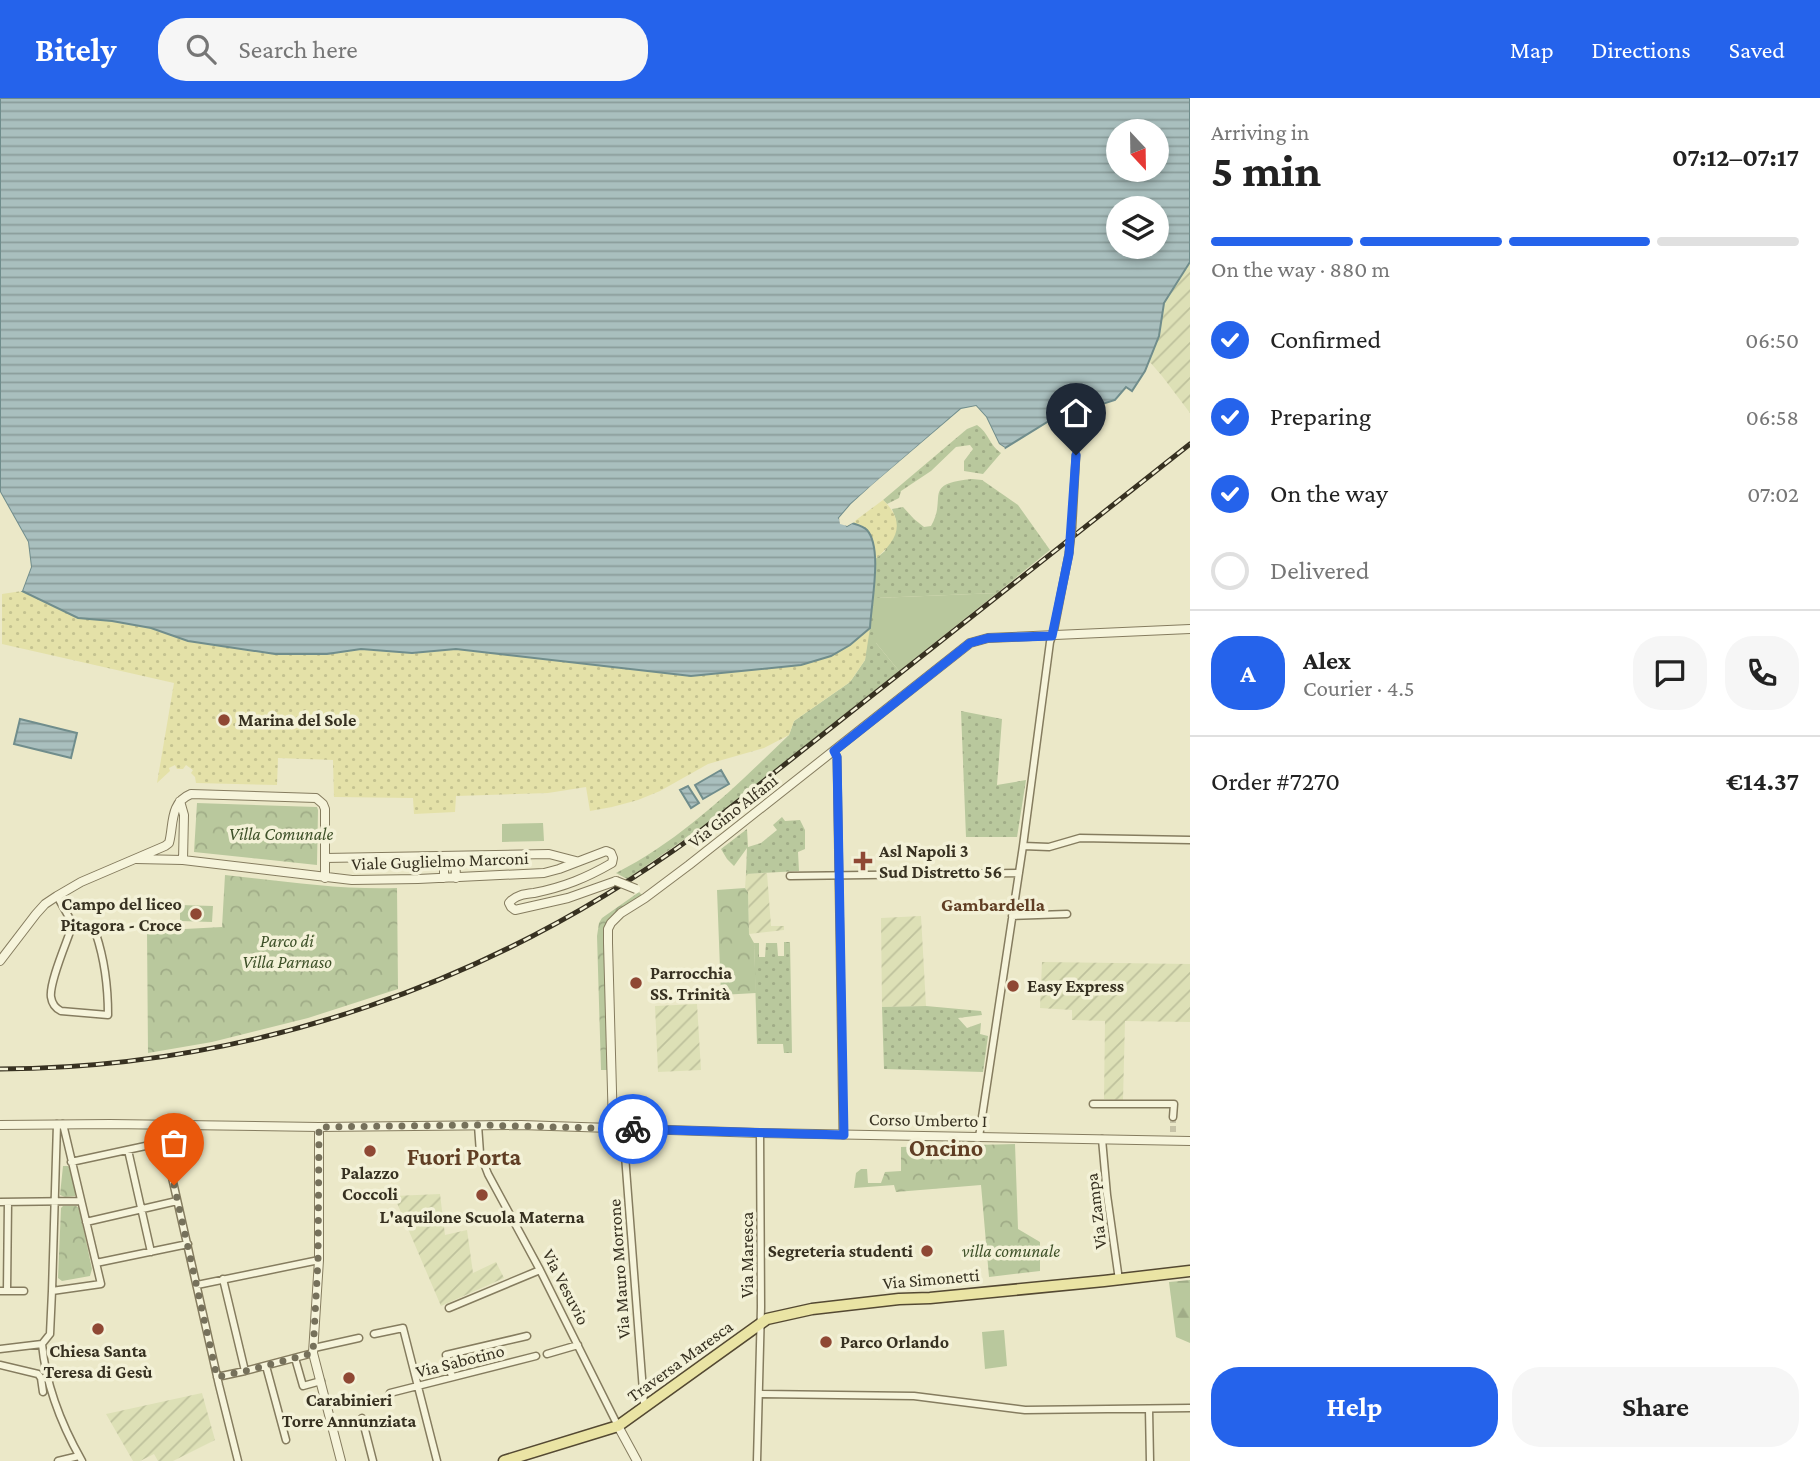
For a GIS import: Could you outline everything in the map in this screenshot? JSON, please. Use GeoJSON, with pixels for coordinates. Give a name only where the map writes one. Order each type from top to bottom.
{"type":"FeatureCollection","features":[{"type":"Feature","properties":{"kind":"main road","name":"Via Simonetti"},"geometry":{"type":"LineString","coordinates":[[760,1323],[812,1309],[1190,1271]]}},
{"type":"Feature","properties":{"kind":"main road","name":"Traversa Maresca"},"geometry":{"type":"LineString","coordinates":[[504,1461],[618,1426],[760,1323]]}},
{"type":"Feature","properties":{"kind":"street"},"geometry":{"type":"LineString","coordinates":[[979,1137],[1052,636],[1069,554],[1076,455]]}},
{"type":"Feature","properties":{"kind":"street","name":"Via Gino Alfani"},"geometry":{"type":"LineString","coordinates":[[613,1128],[608,929],[621,913],[645,898],[970,643],[988,638],[1190,629]]}},
{"type":"Feature","properties":{"kind":"street"},"geometry":{"type":"LineString","coordinates":[[834,751],[837,757],[844,1135]]}},
{"type":"Feature","properties":{"kind":"street"},"geometry":{"type":"LineString","coordinates":[[136,859],[169,843],[175,808],[184,797],[191,794],[316,798],[323,804],[324,809],[325,878]]}},
{"type":"Feature","properties":{"kind":"street"},"geometry":{"type":"LineString","coordinates":[[180,801],[184,815],[183,860]]}},
{"type":"Feature","properties":{"kind":"street"},"geometry":{"type":"LineString","coordinates":[[1023,846],[1049,847],[1080,838],[1190,840]]}},
{"type":"Feature","properties":{"kind":"street"},"geometry":{"type":"LineString","coordinates":[[578,862],[606,851],[611,853],[613,859],[612,863],[570,884],[512,899],[509,903],[511,907],[515,910],[558,901],[616,881],[636,889],[645,898]]}},
{"type":"Feature","properties":{"kind":"street","name":"Viale Guglielmo Marconi"},"geometry":{"type":"LineString","coordinates":[[325,858],[549,854],[578,862]]}},
{"type":"Feature","properties":{"kind":"street"},"geometry":{"type":"LineString","coordinates":[[444,856],[444,878]]}},
{"type":"Feature","properties":{"kind":"street"},"geometry":{"type":"LineString","coordinates":[[455,856],[456,878]]}},
{"type":"Feature","properties":{"kind":"street","name":"Viale Guglielmo Marconi"},"geometry":{"type":"LineString","coordinates":[[0,961],[45,904],[81,882],[136,859],[183,860],[325,878],[398,880],[544,873],[578,862]]}},
{"type":"Feature","properties":{"kind":"street"},"geometry":{"type":"LineString","coordinates":[[790,876],[1019,873]]}},
{"type":"Feature","properties":{"kind":"street"},"geometry":{"type":"LineString","coordinates":[[57,896],[72,923],[51,996],[56,1009],[108,1015],[108,983],[96,933]]}},
{"type":"Feature","properties":{"kind":"street"},"geometry":{"type":"LineString","coordinates":[[1012,916],[1067,914]]}},
{"type":"Feature","properties":{"kind":"street"},"geometry":{"type":"LineString","coordinates":[[1093,1104],[1174,1104],[1173,1117]]}},
{"type":"Feature","properties":{"kind":"street"},"geometry":{"type":"LineString","coordinates":[[52,1291],[101,1284],[60,1124]]}},
{"type":"Feature","properties":{"kind":"street"},"geometry":{"type":"LineString","coordinates":[[0,1349],[42,1344],[50,1334],[60,1124]]}},
{"type":"Feature","properties":{"kind":"street","name":"Corso Umberto I"},"geometry":{"type":"LineString","coordinates":[[0,1125],[478,1125],[844,1135],[1102,1139],[1173,1136],[1190,1141]]}},
{"type":"Feature","properties":{"kind":"street","name":"Via Vesuvio"},"geometry":{"type":"LineString","coordinates":[[478,1125],[483,1163],[637,1461]]}},
{"type":"Feature","properties":{"kind":"street"},"geometry":{"type":"LineString","coordinates":[[162,1126],[238,1461]]}},
{"type":"Feature","properties":{"kind":"street"},"geometry":{"type":"LineString","coordinates":[[319,1127],[314,1350],[341,1461]]}},
{"type":"Feature","properties":{"kind":"street","name":"Via Mauro Morrone"},"geometry":{"type":"LineString","coordinates":[[623,1129],[641,1376],[646,1407]]}},
{"type":"Feature","properties":{"kind":"street","name":"Via Maresca"},"geometry":{"type":"LineString","coordinates":[[757,1461],[760,1133]]}},
{"type":"Feature","properties":{"kind":"street","name":"Via Zampa"},"geometry":{"type":"LineString","coordinates":[[1102,1139],[1119,1280]]}},
{"type":"Feature","properties":{"kind":"street"},"geometry":{"type":"LineString","coordinates":[[71,1162],[164,1142]]}},
{"type":"Feature","properties":{"kind":"street"},"geometry":{"type":"LineString","coordinates":[[128,1150],[151,1252]]}},
{"type":"Feature","properties":{"kind":"street"},"geometry":{"type":"LineString","coordinates":[[24,1291],[4,1291],[4,1202],[81,1201]]}},
{"type":"Feature","properties":{"kind":"street"},"geometry":{"type":"LineString","coordinates":[[86,1222],[177,1201]]}},
{"type":"Feature","properties":{"kind":"street"},"geometry":{"type":"LineString","coordinates":[[96,1263],[188,1244]]}},
{"type":"Feature","properties":{"kind":"street"},"geometry":{"type":"LineString","coordinates":[[197,1285],[318,1260]]}},
{"type":"Feature","properties":{"kind":"street"},"geometry":{"type":"LineString","coordinates":[[449,1308],[540,1270]]}},
{"type":"Feature","properties":{"kind":"street"},"geometry":{"type":"LineString","coordinates":[[223,1279],[245,1371]]}},
{"type":"Feature","properties":{"kind":"street"},"geometry":{"type":"LineString","coordinates":[[374,1334],[403,1328],[437,1461]]}},
{"type":"Feature","properties":{"kind":"street"},"geometry":{"type":"LineString","coordinates":[[452,1377],[446,1355],[527,1336]]}},
{"type":"Feature","properties":{"kind":"street"},"geometry":{"type":"LineString","coordinates":[[217,1377],[266,1366],[359,1338]]}},
{"type":"Feature","properties":{"kind":"street"},"geometry":{"type":"LineString","coordinates":[[42,1344],[47,1379],[55,1406],[80,1459],[58,1461]]}},
{"type":"Feature","properties":{"kind":"street"},"geometry":{"type":"LineString","coordinates":[[547,1354],[578,1345]]}},
{"type":"Feature","properties":{"kind":"street","name":"Via Sabotino"},"geometry":{"type":"LineString","coordinates":[[390,1393],[536,1356]]}},
{"type":"Feature","properties":{"kind":"street"},"geometry":{"type":"LineString","coordinates":[[295,1358],[303,1386],[321,1381]]}},
{"type":"Feature","properties":{"kind":"street"},"geometry":{"type":"LineString","coordinates":[[0,1365],[38,1374],[43,1392]]}},
{"type":"Feature","properties":{"kind":"street"},"geometry":{"type":"LineString","coordinates":[[266,1366],[286,1440]]}},
{"type":"Feature","properties":{"kind":"street"},"geometry":{"type":"LineString","coordinates":[[759,1394],[914,1396],[1025,1410],[1190,1408]]}},
{"type":"Feature","properties":{"kind":"street"},"geometry":{"type":"LineString","coordinates":[[1149,1409],[1150,1461]]}},
{"type":"Feature","properties":{"kind":"street"},"geometry":{"type":"LineString","coordinates":[[362,1418],[373,1461]]}},
{"type":"Feature","properties":{"kind":"green space"},"geometry":{"type":"Polygon","coordinates":[[[1190,262],[1190,413],[1149,361],[1159,336],[1164,303],[1190,262]]]}},
{"type":"Feature","properties":{"kind":"green space"},"geometry":{"type":"Polygon","coordinates":[[[977,425],[1001,453],[983,474],[964,471],[964,461],[973,449],[970,445],[956,447],[931,471],[901,491],[899,498],[887,504],[883,500],[967,429],[977,425]]]}},
{"type":"Feature","properties":{"kind":"green space"},"geometry":{"type":"Polygon","coordinates":[[[982,480],[1018,505],[1050,550],[997,593],[876,598],[876,643],[899,671],[708,823],[627,879],[616,873],[686,828],[789,735],[794,721],[850,682],[865,660],[875,586],[874,560],[885,551],[896,520],[892,509],[903,507],[924,527],[931,526],[936,516],[941,488],[956,481],[982,480]]]}},
{"type":"Feature","properties":{"kind":"green space"},"geometry":{"type":"Polygon","coordinates":[[[997,593],[899,671],[876,643],[876,598],[997,593]]]}},
{"type":"Feature","properties":{"kind":"green space"},"geometry":{"type":"Polygon","coordinates":[[[961,711],[1002,719],[997,785],[1026,780],[1017,837],[966,837],[961,711]]]}},
{"type":"Feature","properties":{"kind":"green space","name":"Villa Comunale"},"geometry":{"type":"Polygon","coordinates":[[[197,803],[317,807],[317,865],[194,852],[197,803]]]}},
{"type":"Feature","properties":{"kind":"green space"},"geometry":{"type":"Polygon","coordinates":[[[782,817],[785,821],[800,820],[805,830],[805,849],[798,852],[799,871],[746,874],[747,848],[734,866],[727,859],[721,849],[747,829],[748,847],[761,843],[777,830],[773,825],[782,817]]]}},
{"type":"Feature","properties":{"kind":"green space"},"geometry":{"type":"Polygon","coordinates":[[[543,823],[544,841],[502,842],[502,824],[543,823]]]}},
{"type":"Feature","properties":{"kind":"green space"},"geometry":{"type":"Polygon","coordinates":[[[767,873],[771,926],[784,926],[784,930],[749,934],[746,874],[767,873]]]}},
{"type":"Feature","properties":{"kind":"green space","name":"Parco di Villa Parnaso"},"geometry":{"type":"Polygon","coordinates":[[[225,875],[333,886],[397,888],[398,989],[308,1018],[212,1042],[148,1053],[147,931],[222,927],[225,875]]]}},
{"type":"Feature","properties":{"kind":"green space"},"geometry":{"type":"Polygon","coordinates":[[[745,888],[748,892],[749,934],[754,943],[756,993],[721,995],[717,890],[745,888]]]}},
{"type":"Feature","properties":{"kind":"green space"},"geometry":{"type":"Polygon","coordinates":[[[639,892],[645,898],[611,923],[612,1070],[601,1070],[597,936],[599,923],[602,918],[639,892]]]}},
{"type":"Feature","properties":{"kind":"green space","name":"Campo del liceo Pitagora - Croce"},"geometry":{"type":"Polygon","coordinates":[[[180,905],[213,906],[212,922],[180,921],[180,905]]]}},
{"type":"Feature","properties":{"kind":"green space"},"geometry":{"type":"Polygon","coordinates":[[[921,916],[926,1006],[882,1007],[881,918],[921,916]]]}},
{"type":"Feature","properties":{"kind":"green space"},"geometry":{"type":"Polygon","coordinates":[[[784,942],[790,942],[792,1053],[784,1053],[783,1044],[757,1044],[754,943],[759,943],[759,957],[765,957],[766,943],[777,943],[778,956],[784,956],[784,942]]]}},
{"type":"Feature","properties":{"kind":"green space"},"geometry":{"type":"Polygon","coordinates":[[[1042,962],[1190,964],[1190,1022],[1125,1021],[1123,1100],[1104,1099],[1105,1021],[1072,1020],[1072,1010],[1040,1008],[1042,962]]]}},
{"type":"Feature","properties":{"kind":"green space"},"geometry":{"type":"Polygon","coordinates":[[[697,1004],[701,1070],[658,1072],[655,1006],[697,1004]]]}},
{"type":"Feature","properties":{"kind":"green space"},"geometry":{"type":"Polygon","coordinates":[[[926,1006],[981,1011],[982,1015],[958,1018],[967,1028],[981,1023],[980,1034],[988,1036],[983,1072],[884,1069],[882,1007],[926,1006]]]}},
{"type":"Feature","properties":{"kind":"green space","name":"villa comunale"},"geometry":{"type":"Polygon","coordinates":[[[1015,1144],[1018,1229],[1040,1242],[1040,1271],[989,1277],[981,1185],[896,1192],[894,1185],[854,1188],[856,1173],[861,1169],[867,1169],[868,1183],[881,1183],[885,1172],[901,1171],[901,1147],[1015,1144]]]}},
{"type":"Feature","properties":{"kind":"green space"},"geometry":{"type":"Polygon","coordinates":[[[63,1166],[70,1168],[75,1196],[60,1195],[63,1166]]]}},
{"type":"Feature","properties":{"kind":"green space"},"geometry":{"type":"Polygon","coordinates":[[[440,1194],[445,1235],[467,1230],[473,1273],[496,1262],[504,1278],[441,1306],[394,1196],[440,1194]]]}},
{"type":"Feature","properties":{"kind":"green space"},"geometry":{"type":"Polygon","coordinates":[[[63,1206],[79,1208],[92,1269],[90,1276],[62,1281],[58,1278],[63,1206]]]}},
{"type":"Feature","properties":{"kind":"green space"},"geometry":{"type":"Polygon","coordinates":[[[1190,1280],[1190,1343],[1176,1337],[1169,1282],[1190,1280]]]}},
{"type":"Feature","properties":{"kind":"green space"},"geometry":{"type":"Polygon","coordinates":[[[1004,1330],[1007,1366],[985,1369],[982,1332],[1004,1330]]]}},
{"type":"Feature","properties":{"kind":"green space"},"geometry":{"type":"Polygon","coordinates":[[[202,1393],[215,1440],[173,1461],[158,1461],[154,1454],[140,1461],[133,1461],[106,1414],[202,1393]]]}},
{"type":"Feature","properties":{"kind":"sand"},"geometry":{"type":"Polygon","coordinates":[[[883,500],[895,516],[896,532],[888,546],[874,560],[870,537],[852,523],[883,500]]]}},
{"type":"Feature","properties":{"kind":"sand"},"geometry":{"type":"Polygon","coordinates":[[[22,591],[78,618],[151,628],[188,641],[275,654],[327,654],[361,649],[412,653],[456,649],[691,676],[801,665],[831,656],[850,645],[870,628],[865,660],[850,682],[794,721],[789,735],[764,748],[708,764],[638,800],[590,811],[586,787],[548,793],[456,796],[455,812],[414,814],[413,798],[334,797],[333,760],[278,758],[277,785],[196,783],[191,773],[193,770],[186,765],[183,769],[177,769],[175,765],[169,768],[170,771],[157,783],[174,683],[2,644],[2,594],[22,591]]]}},
{"type":"Feature","properties":{"kind":"shaded area"},"geometry":{"type":"Polygon","coordinates":[[[0,98],[1190,98],[1190,262],[1164,303],[1159,336],[1145,371],[1132,391],[1126,387],[1115,400],[1049,421],[1005,448],[999,444],[986,417],[976,406],[961,409],[851,504],[839,518],[847,526],[852,523],[867,530],[874,550],[875,577],[870,628],[850,645],[831,656],[801,665],[691,676],[456,649],[412,653],[361,649],[327,654],[275,654],[188,641],[151,628],[78,618],[22,591],[31,567],[28,542],[0,492],[0,98]]]}},
{"type":"Feature","properties":{"kind":"shaded area"},"geometry":{"type":"Polygon","coordinates":[[[20,719],[77,733],[71,758],[14,744],[20,719]]]}},
{"type":"Feature","properties":{"kind":"shaded area"},"geometry":{"type":"Polygon","coordinates":[[[721,770],[729,784],[703,799],[695,785],[721,770]]]}},
{"type":"Feature","properties":{"kind":"shaded area"},"geometry":{"type":"Polygon","coordinates":[[[688,786],[699,803],[691,808],[680,790],[688,786]]]}},
{"type":"Feature","properties":{"kind":"pier"},"geometry":{"type":"Polygon","coordinates":[[[976,406],[986,417],[999,444],[1005,448],[1003,451],[996,446],[983,419],[975,410],[962,413],[875,487],[842,519],[847,522],[856,521],[847,526],[840,524],[839,518],[873,484],[961,409],[976,406]]]}},
{"type":"Feature","properties":{"kind":"pier"},"geometry":{"type":"Polygon","coordinates":[[[0,492],[28,542],[31,567],[22,591],[19,592],[27,566],[25,543],[0,499],[0,492]]]}},
{"type":"Feature","properties":{"kind":"tunnel"},"geometry":{"type":"LineString","coordinates":[[1173,1117],[1173,1132]]}},
{"type":"Feature","properties":{"kind":"railway"},"geometry":{"type":"LineString","coordinates":[[0,1069],[94,1065],[187,1053],[279,1033],[368,1007],[455,973],[539,933],[620,886],[698,833],[1190,444]]}},
{"type":"Feature","properties":{"kind":"way so far"},"geometry":{"type":"LineString","coordinates":[[174,1185],[217,1377],[313,1353],[318,1260],[319,1127],[522,1125],[633,1129]]}},
{"type":"Feature","properties":{"kind":"place","name":"Marina del Sole"},"geometry":{"type":"Point","coordinates":[224,720]}},
{"type":"Feature","properties":{"kind":"place","name":"Asl Napoli 3 Sud Distretto 56"},"geometry":{"type":"Point","coordinates":[863,861]}},
{"type":"Feature","properties":{"kind":"place","name":"Campo del liceo Pitagora - Croce"},"geometry":{"type":"Point","coordinates":[196,914]}},
{"type":"Feature","properties":{"kind":"place","name":"Parrocchia SS. Trinità"},"geometry":{"type":"Point","coordinates":[636,983]}},
{"type":"Feature","properties":{"kind":"place","name":"Easy Express"},"geometry":{"type":"Point","coordinates":[1013,986]}},
{"type":"Feature","properties":{"kind":"place","name":"Palazzo Coccoli"},"geometry":{"type":"Point","coordinates":[370,1151]}},
{"type":"Feature","properties":{"kind":"place","name":"L'aquilone Scuola Materna"},"geometry":{"type":"Point","coordinates":[482,1195]}},
{"type":"Feature","properties":{"kind":"place","name":"Segreteria studenti"},"geometry":{"type":"Point","coordinates":[927,1251]}},
{"type":"Feature","properties":{"kind":"place","name":"Chiesa Santa Teresa di Gesù"},"geometry":{"type":"Point","coordinates":[98,1329]}},
{"type":"Feature","properties":{"kind":"place","name":"Parco Orlando"},"geometry":{"type":"Point","coordinates":[826,1342]}},
{"type":"Feature","properties":{"kind":"place","name":"Carabinieri Torre Annunziata"},"geometry":{"type":"Point","coordinates":[349,1378]}},
{"type":"Feature","properties":{"kind":"district","name":"Gambardella"},"geometry":{"type":"Point","coordinates":[993,904]}},
{"type":"Feature","properties":{"kind":"district","name":"Oncino"},"geometry":{"type":"Point","coordinates":[946,1148]}},
{"type":"Feature","properties":{"kind":"district","name":"Fuori Porta"},"geometry":{"type":"Point","coordinates":[464,1157]}},
{"type":"Feature","properties":{"kind":"route"},"geometry":{"type":"LineString","coordinates":[[633,1129],[844,1135],[837,757],[834,751],[970,643],[988,638],[1052,636],[1069,554],[1076,455]]}}]}
